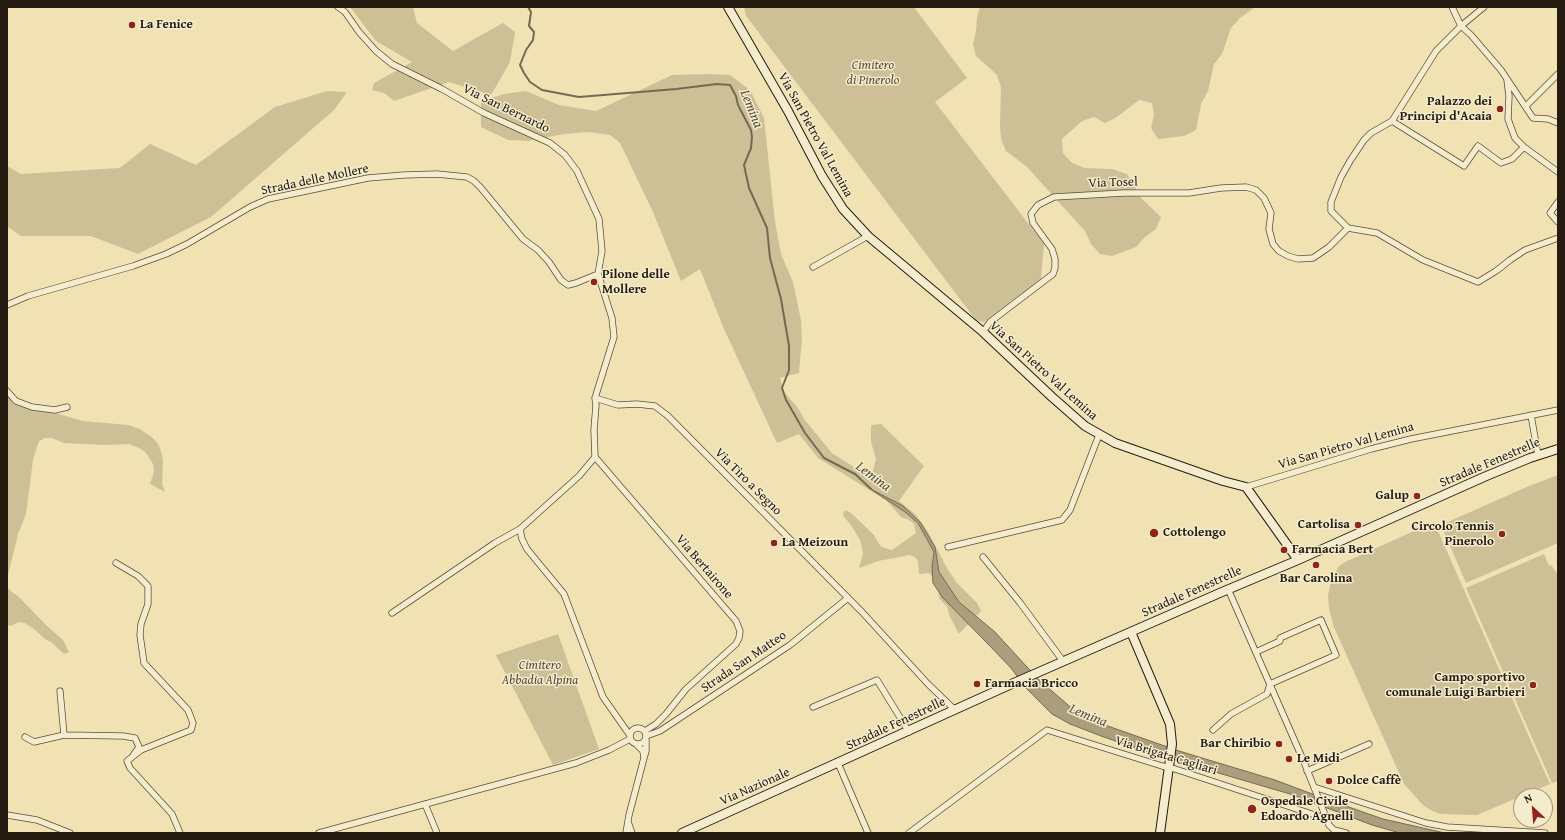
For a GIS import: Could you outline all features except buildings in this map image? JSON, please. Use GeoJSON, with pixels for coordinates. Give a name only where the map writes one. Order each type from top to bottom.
{"type":"FeatureCollection","features":[{"type":"Feature","properties":{"kind":"street","name":"Via San Bernardo"},"geometry":{"type":"LineString","coordinates":[[338,7],[344,12],[376,51],[392,64],[442,89],[484,113],[550,143],[564,155],[577,171],[599,219],[602,251],[598,274]]}},
{"type":"Feature","properties":{"kind":"street","name":"Via San Pietro Val Lemina"},"geometry":{"type":"LineString","coordinates":[[728,7],[784,104],[822,176],[843,209],[868,236],[983,332],[1070,414],[1099,435],[1115,443],[1223,481],[1246,487],[1371,449],[1410,439],[1558,410]]}},
{"type":"Feature","properties":{"kind":"street"},"geometry":{"type":"LineString","coordinates":[[1452,7],[1461,26],[1471,35],[1506,78],[1533,118],[1548,119],[1558,123]]}},
{"type":"Feature","properties":{"kind":"street"},"geometry":{"type":"LineString","coordinates":[[1484,7],[1461,26],[1436,51],[1392,121],[1376,130],[1364,140],[1341,176],[1331,202],[1331,211],[1348,228],[1377,233],[1423,260],[1478,282],[1525,250],[1558,238]]}},
{"type":"Feature","properties":{"kind":"street"},"geometry":{"type":"LineString","coordinates":[[1526,106],[1558,74]]}},
{"type":"Feature","properties":{"kind":"street"},"geometry":{"type":"LineString","coordinates":[[1506,78],[1509,96],[1508,119],[1515,138],[1524,147],[1558,172]]}},
{"type":"Feature","properties":{"kind":"street"},"geometry":{"type":"LineString","coordinates":[[1392,121],[1464,166],[1478,146],[1501,163],[1512,159],[1524,147]]}},
{"type":"Feature","properties":{"kind":"street","name":"Strada delle Mollere"},"geometry":{"type":"LineString","coordinates":[[7,305],[28,296],[133,266],[166,254],[187,244],[268,198],[368,178],[404,175],[437,174],[467,177],[481,188],[523,239],[538,250],[549,262],[561,280],[568,285],[598,274]]}},
{"type":"Feature","properties":{"kind":"street","name":"Via Tosel"},"geometry":{"type":"LineString","coordinates":[[983,332],[990,322],[1053,274],[1056,268],[1052,249],[1033,223],[1031,214],[1038,205],[1054,198],[1124,193],[1189,194],[1221,188],[1246,187],[1256,190],[1264,198],[1271,213],[1269,229],[1273,244],[1279,252],[1298,259],[1313,258],[1329,247],[1348,228]]}},
{"type":"Feature","properties":{"kind":"street"},"geometry":{"type":"LineString","coordinates":[[1558,202],[1550,213],[1558,222]]}},
{"type":"Feature","properties":{"kind":"street"},"geometry":{"type":"LineString","coordinates":[[813,267],[868,236]]}},
{"type":"Feature","properties":{"kind":"street"},"geometry":{"type":"LineString","coordinates":[[392,613],[495,543],[520,529],[579,476],[595,457],[595,398],[614,337],[612,318],[598,274]]}},
{"type":"Feature","properties":{"kind":"street"},"geometry":{"type":"LineString","coordinates":[[7,391],[16,401],[32,407],[55,410],[68,406]]}},
{"type":"Feature","properties":{"kind":"street","name":"Via Tiro a Segno"},"geometry":{"type":"LineString","coordinates":[[595,398],[618,405],[637,404],[655,406],[668,416],[848,598],[928,684],[955,710]]}},
{"type":"Feature","properties":{"kind":"street"},"geometry":{"type":"LineString","coordinates":[[1531,415],[1538,455]]}},
{"type":"Feature","properties":{"kind":"street"},"geometry":{"type":"LineString","coordinates":[[948,547],[1062,520],[1070,510],[1099,435]]}},
{"type":"Feature","properties":{"kind":"street","name":"Stradale Fenestrelle"},"geometry":{"type":"LineString","coordinates":[[838,763],[1016,682],[1298,560],[1484,477],[1538,455],[1558,449]]}},
{"type":"Feature","properties":{"kind":"street","name":"Via Bertairone"},"geometry":{"type":"LineString","coordinates":[[595,457],[736,621],[740,631],[736,644],[686,689],[666,714],[646,735]]}},
{"type":"Feature","properties":{"kind":"street"},"geometry":{"type":"LineString","coordinates":[[1246,487],[1298,560]]}},
{"type":"Feature","properties":{"kind":"street"},"geometry":{"type":"LineString","coordinates":[[520,529],[522,539],[527,549],[564,594],[603,697],[630,737],[643,751],[644,758]]}},
{"type":"Feature","properties":{"kind":"street"},"geometry":{"type":"LineString","coordinates":[[983,557],[1064,661]]}},
{"type":"Feature","properties":{"kind":"street"},"geometry":{"type":"LineString","coordinates":[[116,563],[138,576],[148,586],[148,604],[141,624],[140,635],[144,663],[188,710],[193,723],[191,730],[141,750],[127,761],[130,768],[172,814],[180,833]]}},
{"type":"Feature","properties":{"kind":"street"},"geometry":{"type":"LineString","coordinates":[[1228,589],[1327,819]]}},
{"type":"Feature","properties":{"kind":"street","name":"Strada San Matteo"},"geometry":{"type":"LineString","coordinates":[[646,735],[660,731],[790,645],[848,598]]}},
{"type":"Feature","properties":{"kind":"street"},"geometry":{"type":"LineString","coordinates":[[1213,730],[1231,714],[1252,704],[1267,694],[1270,684],[1336,655],[1321,620],[1280,638],[1280,641],[1256,652]]}},
{"type":"Feature","properties":{"kind":"street"},"geometry":{"type":"LineString","coordinates":[[1131,632],[1168,717],[1171,730],[1172,744],[1170,765],[1160,833]]}},
{"type":"Feature","properties":{"kind":"street"},"geometry":{"type":"LineString","coordinates":[[813,707],[877,680],[909,732]]}},
{"type":"Feature","properties":{"kind":"street"},"geometry":{"type":"LineString","coordinates":[[60,691],[64,735]]}},
{"type":"Feature","properties":{"kind":"street"},"geometry":{"type":"LineString","coordinates":[[319,833],[576,763],[609,750],[630,737],[631,731],[635,728],[641,728],[646,735],[646,750],[626,833]]}},
{"type":"Feature","properties":{"kind":"street","name":"Via Brigata Cagliari"},"geometry":{"type":"LineString","coordinates":[[909,833],[1047,730],[1170,765],[1175,769],[1327,819],[1329,825],[1334,830],[1346,833]]}},
{"type":"Feature","properties":{"kind":"street"},"geometry":{"type":"LineString","coordinates":[[25,738],[34,742],[64,735],[123,736],[134,738],[139,747],[133,756]]}},
{"type":"Feature","properties":{"kind":"street"},"geometry":{"type":"LineString","coordinates":[[636,744],[642,743],[646,735]]}},
{"type":"Feature","properties":{"kind":"street"},"geometry":{"type":"LineString","coordinates":[[1307,771],[1369,744]]}},
{"type":"Feature","properties":{"kind":"street"},"geometry":{"type":"LineString","coordinates":[[838,763],[868,833]]}},
{"type":"Feature","properties":{"kind":"street","name":"Via Nazionale"},"geometry":{"type":"LineString","coordinates":[[682,833],[838,763]]}},
{"type":"Feature","properties":{"kind":"street"},"geometry":{"type":"LineString","coordinates":[[1314,787],[1426,824],[1447,827],[1545,833]]}},
{"type":"Feature","properties":{"kind":"street"},"geometry":{"type":"LineString","coordinates":[[425,804],[437,833]]}},
{"type":"Feature","properties":{"kind":"street"},"geometry":{"type":"LineString","coordinates":[[7,815],[37,820],[70,833]]}},
{"type":"Feature","properties":{"kind":"street"},"geometry":{"type":"LineString","coordinates":[[628,822],[632,833]]}},
{"type":"Feature","properties":{"kind":"green space"},"geometry":{"type":"Polygon","coordinates":[[[350,7],[413,7],[417,23],[453,51],[503,23],[515,32],[510,62],[491,95],[449,82],[394,101],[384,93],[372,90],[374,83],[412,62],[376,41],[350,7]]]}},
{"type":"Feature","properties":{"kind":"green space","name":"Cimitero di Pinerolo"},"geometry":{"type":"Polygon","coordinates":[[[744,7],[914,7],[967,78],[935,102],[1044,244],[1041,279],[984,322],[975,319],[746,16],[744,7]]]}},
{"type":"Feature","properties":{"kind":"green space"},"geometry":{"type":"Polygon","coordinates":[[[980,7],[1255,7],[1240,18],[1231,28],[1222,54],[1214,64],[1208,91],[1201,104],[1196,130],[1184,136],[1158,139],[1151,128],[1154,115],[1152,103],[1139,100],[1117,117],[1105,123],[1094,117],[1082,121],[1062,139],[1063,153],[1072,163],[1085,168],[1112,169],[1127,174],[1141,198],[1161,217],[1156,229],[1145,237],[1136,247],[1112,256],[1100,254],[1091,244],[1085,231],[1027,167],[1006,151],[1001,139],[1001,87],[997,75],[976,56],[973,44],[980,7]]]}},
{"type":"Feature","properties":{"kind":"green space"},"geometry":{"type":"Polygon","coordinates":[[[672,75],[730,75],[750,90],[764,118],[775,222],[781,254],[793,282],[801,320],[802,339],[799,373],[780,378],[784,392],[832,453],[871,478],[876,459],[871,442],[871,425],[881,424],[924,466],[899,501],[916,515],[927,530],[948,570],[957,583],[977,603],[981,611],[959,634],[950,617],[947,607],[939,598],[937,581],[929,573],[919,574],[918,562],[916,558],[910,555],[878,561],[859,568],[863,554],[860,540],[844,517],[843,513],[846,510],[874,535],[881,547],[892,550],[916,533],[914,524],[901,517],[887,501],[818,458],[799,434],[777,443],[724,329],[700,269],[681,281],[653,212],[620,143],[610,135],[589,132],[564,134],[528,141],[508,140],[481,127],[481,101],[504,94],[526,91],[559,105],[596,111],[672,75]]]}},
{"type":"Feature","properties":{"kind":"green space"},"geometry":{"type":"Polygon","coordinates":[[[327,91],[347,92],[334,110],[211,217],[138,254],[91,236],[21,236],[7,226],[7,166],[21,174],[120,168],[150,144],[196,165],[275,107],[327,91]]]}},
{"type":"Feature","properties":{"kind":"green space"},"geometry":{"type":"Polygon","coordinates":[[[7,395],[13,401],[83,421],[128,425],[140,429],[153,438],[161,451],[163,460],[162,484],[165,492],[150,484],[154,471],[153,464],[146,453],[129,444],[104,445],[64,443],[52,438],[45,438],[39,441],[33,460],[26,514],[18,534],[7,579],[7,395]]]}},
{"type":"Feature","properties":{"kind":"green space","name":"Circolo Tennis Pinerolo"},"geometry":{"type":"Polygon","coordinates":[[[1558,475],[1558,543],[1466,583],[1441,525],[1529,486],[1558,475]]]}},
{"type":"Feature","properties":{"kind":"green space"},"geometry":{"type":"Polygon","coordinates":[[[1434,522],[1550,784],[1541,788],[1513,788],[1513,800],[1477,815],[1441,814],[1432,811],[1423,805],[1404,784],[1334,627],[1329,609],[1328,596],[1330,585],[1338,567],[1345,562],[1434,522]]]}},
{"type":"Feature","properties":{"kind":"green space","name":"Campo sportivo comunale Luigi Barbieri"},"geometry":{"type":"Polygon","coordinates":[[[1544,554],[1549,566],[1551,565],[1558,575],[1558,781],[1552,783],[1466,588],[1544,554]]]}},
{"type":"Feature","properties":{"kind":"green space"},"geometry":{"type":"Polygon","coordinates":[[[7,587],[63,640],[69,652],[64,654],[51,642],[25,623],[18,622],[7,626],[7,587]]]}},
{"type":"Feature","properties":{"kind":"green space","name":"Cimitero Abbadia Alpina"},"geometry":{"type":"Polygon","coordinates":[[[558,634],[599,749],[553,765],[496,655],[558,634]]]}},
{"type":"Feature","properties":{"kind":"shaded area"},"geometry":{"type":"Polygon","coordinates":[[[869,488],[903,506],[920,522],[935,547],[939,572],[959,602],[995,632],[1038,679],[1082,717],[1179,751],[1275,780],[1383,819],[1445,833],[1400,833],[1372,825],[1290,794],[1147,752],[1070,724],[1052,714],[1025,687],[1011,668],[943,598],[933,583],[932,567],[934,552],[918,523],[905,512],[869,488]]]}},
{"type":"Feature","properties":{"kind":"waterway","name":"Lemina"},"geometry":{"type":"LineString","coordinates":[[528,7],[531,12],[529,26],[534,32],[533,40],[526,50],[520,65],[530,82],[542,90],[579,97],[717,84],[730,85],[736,96],[738,105],[751,130],[751,148],[744,165],[749,188],[767,228],[770,258],[781,299],[789,346],[789,370],[782,388],[786,400],[805,433],[824,458],[855,474],[871,489]]}},
{"type":"Feature","properties":{"kind":"place","name":"La Fenice"},"geometry":{"type":"Point","coordinates":[132,25]}},
{"type":"Feature","properties":{"kind":"place","name":"Palazzo dei Principi d'Acaia"},"geometry":{"type":"Point","coordinates":[1500,109]}},
{"type":"Feature","properties":{"kind":"place","name":"Pilone delle Mollere"},"geometry":{"type":"Point","coordinates":[594,282]}},
{"type":"Feature","properties":{"kind":"place","name":"Galup"},"geometry":{"type":"Point","coordinates":[1417,496]}},
{"type":"Feature","properties":{"kind":"place","name":"Cartolisa"},"geometry":{"type":"Point","coordinates":[1358,525]}},
{"type":"Feature","properties":{"kind":"place","name":"Cottolengo"},"geometry":{"type":"Point","coordinates":[1154,533]}},
{"type":"Feature","properties":{"kind":"place","name":"Circolo Tennis Pinerolo"},"geometry":{"type":"Point","coordinates":[1502,534]}},
{"type":"Feature","properties":{"kind":"place","name":"La Meizoun"},"geometry":{"type":"Point","coordinates":[774,543]}},
{"type":"Feature","properties":{"kind":"place","name":"Farmacia Bert"},"geometry":{"type":"Point","coordinates":[1284,550]}},
{"type":"Feature","properties":{"kind":"place","name":"Bar Carolina"},"geometry":{"type":"Point","coordinates":[1316,565]}},
{"type":"Feature","properties":{"kind":"place","name":"Farmacia Bricco"},"geometry":{"type":"Point","coordinates":[977,684]}},
{"type":"Feature","properties":{"kind":"place","name":"Campo sportivo comunale Luigi Barbieri"},"geometry":{"type":"Point","coordinates":[1533,685]}},
{"type":"Feature","properties":{"kind":"place","name":"Bar Chiribio"},"geometry":{"type":"Point","coordinates":[1279,744]}},
{"type":"Feature","properties":{"kind":"place","name":"Le Midi"},"geometry":{"type":"Point","coordinates":[1289,759]}},
{"type":"Feature","properties":{"kind":"place","name":"Dolce Caffè"},"geometry":{"type":"Point","coordinates":[1329,781]}},
{"type":"Feature","properties":{"kind":"place","name":"Ospedale Civile Edoardo Agnelli"},"geometry":{"type":"Point","coordinates":[1252,809]}}]}
